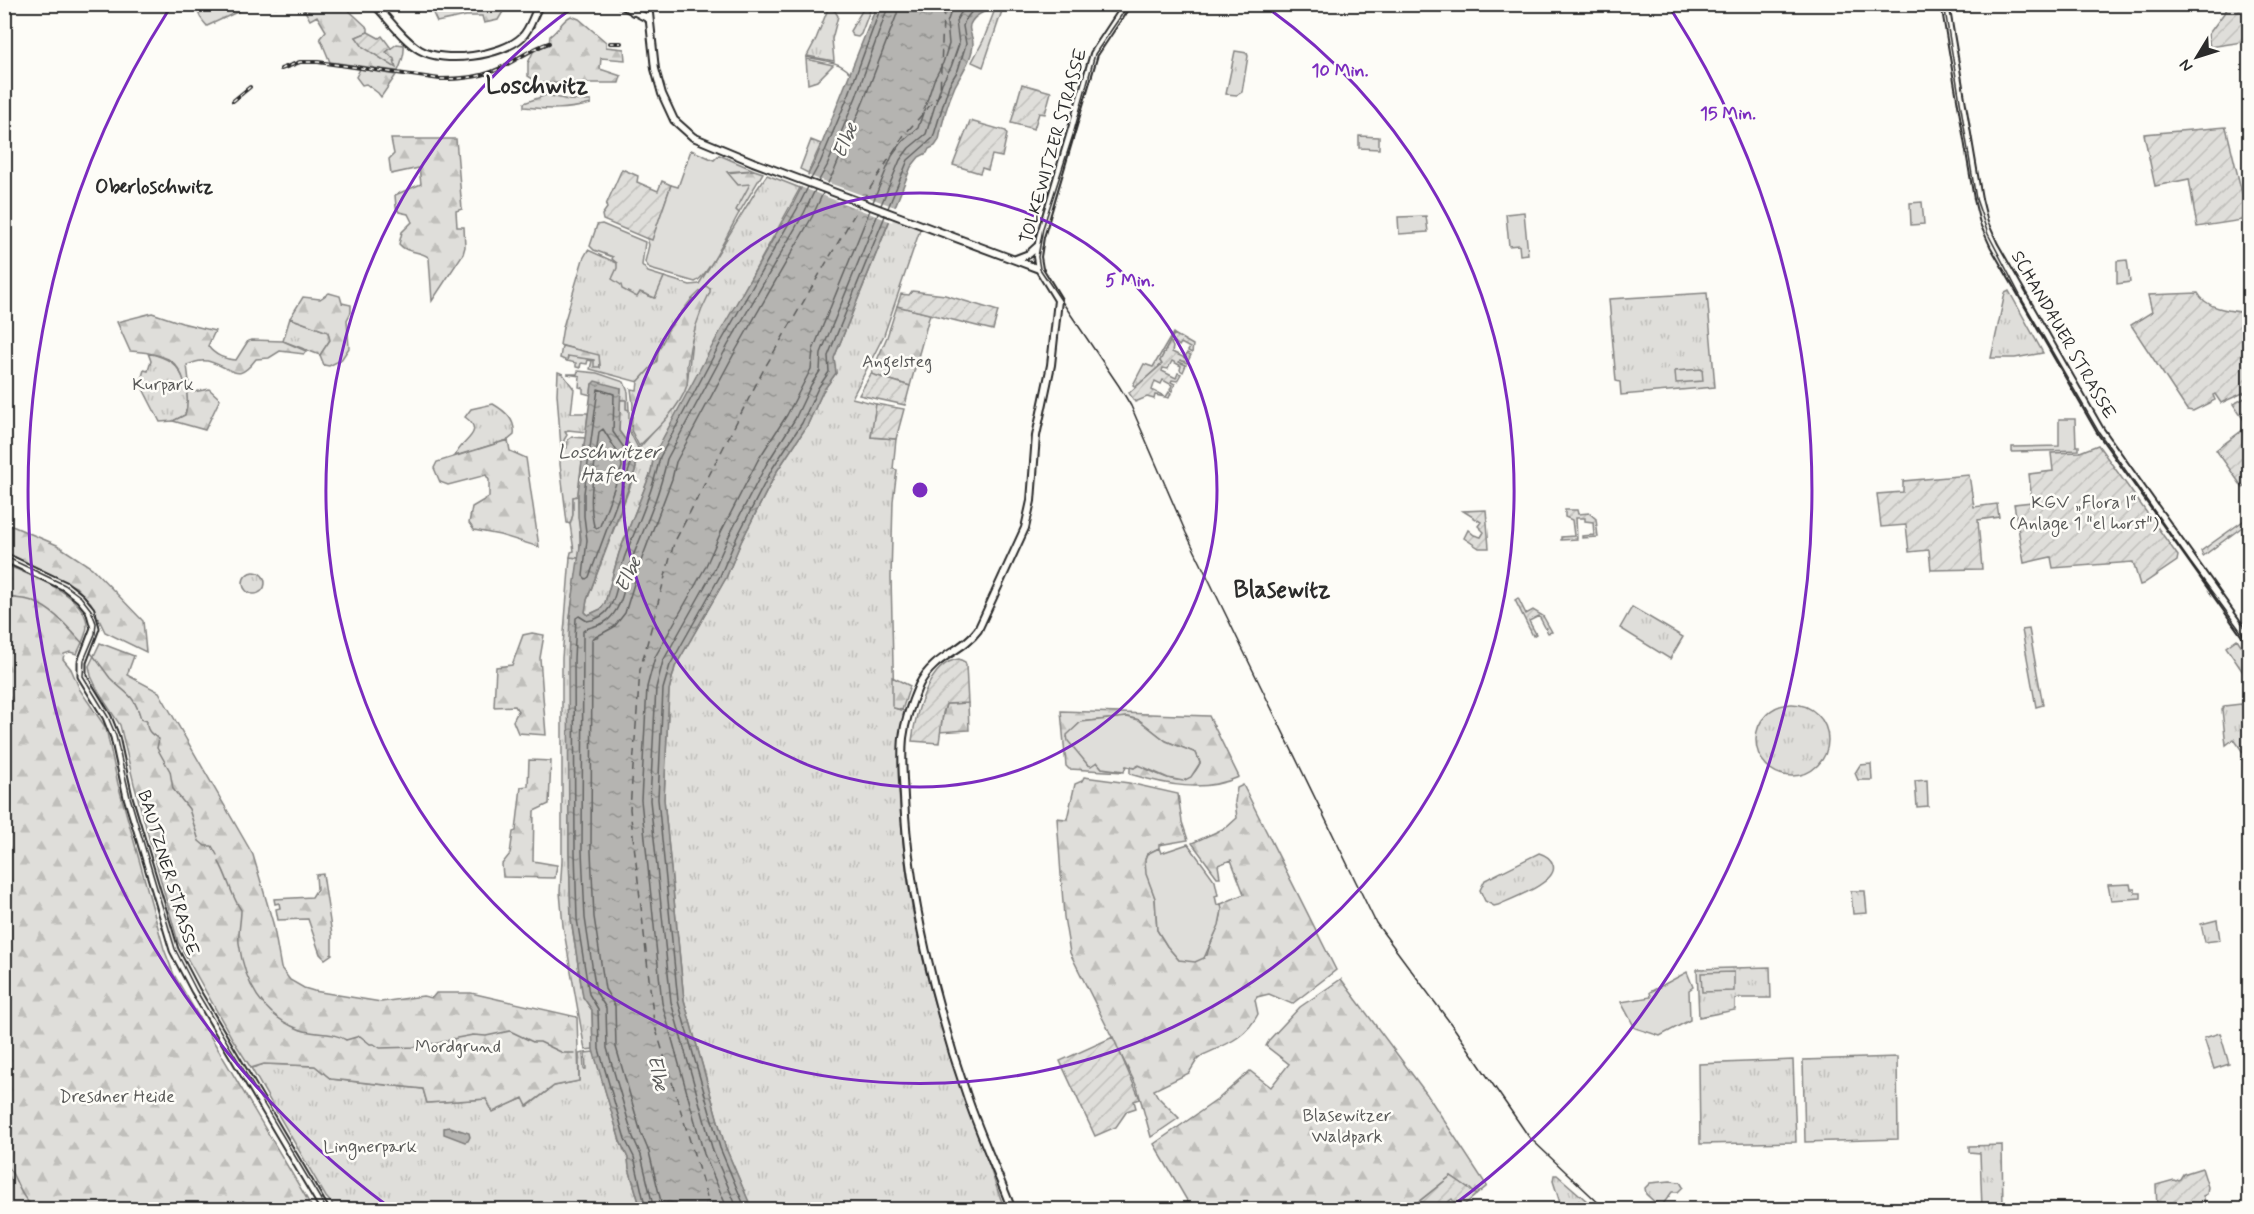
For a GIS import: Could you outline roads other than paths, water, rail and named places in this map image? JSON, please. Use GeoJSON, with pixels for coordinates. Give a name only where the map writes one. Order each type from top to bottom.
{"type":"FeatureCollection","features":[{"type":"Feature","properties":{"kind":"main road"},"geometry":{"type":"LineString","coordinates":[[374,4],[411,42],[423,51],[436,56],[461,56],[487,54],[517,41],[529,29],[540,4]]}},
{"type":"Feature","properties":{"kind":"main road"},"geometry":{"type":"LineString","coordinates":[[620,4],[649,19]]}},
{"type":"Feature","properties":{"kind":"main road"},"geometry":{"type":"LineString","coordinates":[[633,12],[643,4]]}},
{"type":"Feature","properties":{"kind":"main road"},"geometry":{"type":"LineString","coordinates":[[648,4],[657,81],[674,120],[697,140],[1039,269],[1058,298],[1051,365],[1036,436],[1029,513],[978,630],[968,641],[931,666],[920,684],[903,738],[906,834],[919,916],[969,1101],[1012,1209]]}},
{"type":"Feature","properties":{"kind":"main road","name":"TOLKEWITZER STRASSE"},"geometry":{"type":"LineString","coordinates":[[1039,269],[1037,257],[1042,228],[1094,54],[1127,4]]}},
{"type":"Feature","properties":{"kind":"main road","name":"SCHANDAUER STRASSE"},"geometry":{"type":"LineString","coordinates":[[1945,4],[1978,199],[1991,240],[2100,430],[2250,641]]}},
{"type":"Feature","properties":{"kind":"main road"},"geometry":{"type":"LineString","coordinates":[[1016,259],[1029,254],[1039,244]]}},
{"type":"Feature","properties":{"kind":"main road","name":"BAUTZNER STRASSE"},"geometry":{"type":"LineString","coordinates":[[4,557],[65,586],[77,594],[93,616],[93,637],[83,660],[83,679],[107,717],[115,736],[128,797],[178,960],[325,1209]]}},
{"type":"Feature","properties":{"kind":"water"},"geometry":{"type":"Polygon","coordinates":[[[877,5],[993,5],[974,18],[970,24],[973,43],[971,54],[952,92],[939,140],[911,167],[834,358],[836,373],[823,391],[807,426],[777,471],[741,542],[726,578],[675,667],[669,690],[664,799],[684,1000],[725,1146],[752,1209],[641,1209],[628,1158],[620,1141],[593,1050],[592,1010],[583,997],[571,919],[568,659],[570,617],[581,539],[578,492],[592,384],[595,381],[621,388],[619,431],[635,453],[636,468],[587,600],[585,612],[588,615],[601,609],[605,603],[619,553],[651,472],[654,455],[815,161],[877,5]]]}},
{"type":"Feature","properties":{"kind":"water"},"geometry":{"type":"Polygon","coordinates":[[[450,1127],[469,1133],[468,1141],[444,1134],[444,1128],[450,1127]]]}},
{"type":"Feature","properties":{"kind":"waterway"},"geometry":{"type":"LineString","coordinates":[[806,57],[835,63],[849,72]]}},
{"type":"Feature","properties":{"kind":"waterway"},"geometry":{"type":"LineString","coordinates":[[4,595],[32,601],[48,609],[86,647]]}},
{"type":"Feature","properties":{"kind":"waterway"},"geometry":{"type":"LineString","coordinates":[[89,651],[110,678],[129,695],[141,719],[147,721],[150,732],[159,739],[157,748],[170,771],[173,789],[189,809],[199,841],[205,846],[212,846],[217,855]]}},
{"type":"Feature","properties":{"kind":"waterway"},"geometry":{"type":"LineString","coordinates":[[219,862],[241,910],[239,943],[245,971],[257,996],[266,1007],[287,1024],[301,1030],[335,1035],[346,1040],[360,1036],[380,1048],[417,1047],[473,1035],[486,1036],[510,1031],[563,1053],[574,1053]]}},
{"type":"Feature","properties":{"kind":"waterway"},"geometry":{"type":"LineString","coordinates":[[4,1164],[26,1199],[40,1210]]}},
{"type":"Feature","properties":{"kind":"tram line"},"geometry":{"type":"LineString","coordinates":[[1129,4],[1095,54],[1073,135],[1043,228],[1038,257],[1040,269],[1131,406],[1186,533],[1376,923],[1454,1028],[1529,1137],[1606,1210]]}},
{"type":"Feature","properties":{"kind":"tram line"},"geometry":{"type":"LineString","coordinates":[[1944,4],[1976,199],[1988,234],[2024,303],[2098,431],[2250,644]]}},
{"type":"Feature","properties":{"kind":"tram line"},"geometry":{"type":"LineString","coordinates":[[4,556],[65,585],[81,597],[91,610],[96,623],[95,634],[84,660],[83,676],[108,717],[116,736],[130,797],[175,949],[196,990],[327,1210]]}},
{"type":"Feature","properties":{"kind":"railway"},"geometry":{"type":"LineString","coordinates":[[281,69],[300,62],[318,62],[440,79],[466,78],[498,69],[549,43]]}},
{"type":"Feature","properties":{"kind":"railway"},"geometry":{"type":"LineString","coordinates":[[610,43],[621,43]]}},
{"type":"Feature","properties":{"kind":"railway"},"geometry":{"type":"LineString","coordinates":[[233,101],[250,87]]}},
{"type":"Feature","properties":{"kind":"district","name":"Loschwitz"},"geometry":{"type":"Point","coordinates":[537,86]}},
{"type":"Feature","properties":{"kind":"district","name":"Oberloschwitz"},"geometry":{"type":"Point","coordinates":[154,187]}},
{"type":"Feature","properties":{"kind":"district","name":"Blasewitz"},"geometry":{"type":"Point","coordinates":[1282,590]}},
{"type":"Feature","properties":{"kind":"water label","name":"Elbe"},"geometry":{"type":"Point","coordinates":[846,141]}},
{"type":"Feature","properties":{"kind":"water label","name":"Loschwitzer Hafen"},"geometry":{"type":"Point","coordinates":[609,464]}},
{"type":"Feature","properties":{"kind":"water label","name":"Elbe"},"geometry":{"type":"Point","coordinates":[629,575]}},
{"type":"Feature","properties":{"kind":"water label","name":"Elbe"},"geometry":{"type":"Point","coordinates":[657,1073]}},
{"type":"Feature","properties":{"kind":"park label","name":"Angelsteg"},"geometry":{"type":"Point","coordinates":[897,362]}},
{"type":"Feature","properties":{"kind":"park label","name":"Kurpark"},"geometry":{"type":"Point","coordinates":[163,385]}},
{"type":"Feature","properties":{"kind":"park label","name":"KGV „Flora I“ (Anlage 1 \"el horst\")"},"geometry":{"type":"Point","coordinates":[2084,513]}},
{"type":"Feature","properties":{"kind":"park label","name":"Mordgrund"},"geometry":{"type":"Point","coordinates":[458,1047]}},
{"type":"Feature","properties":{"kind":"park label","name":"Dresdner Heide"},"geometry":{"type":"Point","coordinates":[117,1097]}},
{"type":"Feature","properties":{"kind":"park label","name":"Blasewitzer Waldpark"},"geometry":{"type":"Point","coordinates":[1347,1126]}},
{"type":"Feature","properties":{"kind":"park label","name":"Lingnerpark"},"geometry":{"type":"Point","coordinates":[370,1147]}}]}
